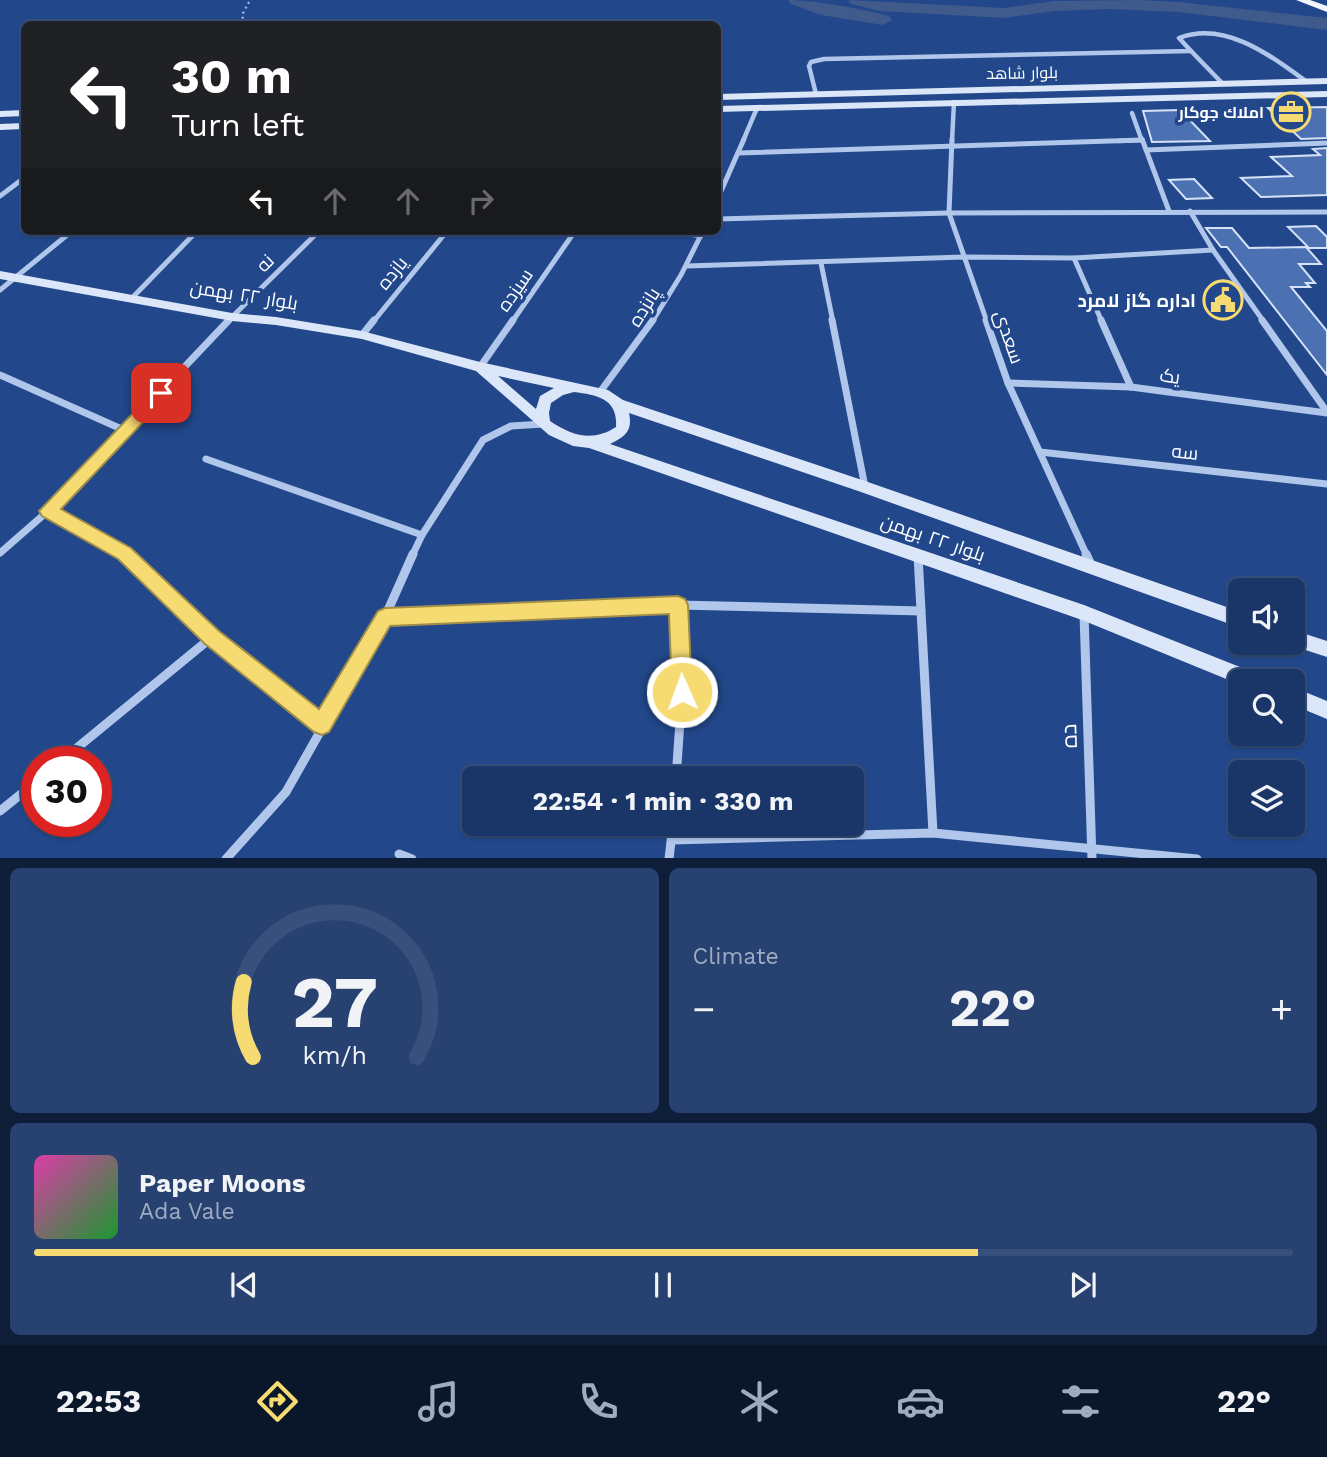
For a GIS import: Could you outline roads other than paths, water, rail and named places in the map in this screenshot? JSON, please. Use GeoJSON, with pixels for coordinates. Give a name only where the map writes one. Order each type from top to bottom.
{"type":"FeatureCollection","features":[{"type":"Feature","properties":{"kind":"main road"},"geometry":{"type":"LineString","coordinates":[[1301,0],[1327,9]]}},
{"type":"Feature","properties":{"kind":"main road","name":"بلوار شاهد"},"geometry":{"type":"LineString","coordinates":[[721,97],[1327,81]]}},
{"type":"Feature","properties":{"kind":"main road","name":"بلوار شاهد"},"geometry":{"type":"LineString","coordinates":[[721,109],[1327,94]]}},
{"type":"Feature","properties":{"kind":"main road"},"geometry":{"type":"LineString","coordinates":[[0,114],[21,113]]}},
{"type":"Feature","properties":{"kind":"main road"},"geometry":{"type":"LineString","coordinates":[[0,127],[21,126]]}},
{"type":"Feature","properties":{"kind":"main road","name":"بلوار ۲۲ بهمن"},"geometry":{"type":"LineString","coordinates":[[0,275],[232,317],[362,335],[480,367],[574,387]]}},
{"type":"Feature","properties":{"kind":"main road","name":"بلوار ۲۲ بهمن"},"geometry":{"type":"LineString","coordinates":[[480,367],[544,425]]}},
{"type":"Feature","properties":{"kind":"main road"},"geometry":{"type":"LineString","coordinates":[[574,387],[600,392],[621,405],[625,417],[623,430],[610,439],[594,444],[566,439],[544,425],[542,413],[545,400],[559,391],[574,387]]}},
{"type":"Feature","properties":{"kind":"main road","name":"بلوار ۲۲ بهمن"},"geometry":{"type":"LineString","coordinates":[[621,405],[865,487],[1228,616]]}},
{"type":"Feature","properties":{"kind":"main road","name":"بلوار ۲۲ بهمن"},"geometry":{"type":"LineString","coordinates":[[594,444],[1084,613],[1228,671]]}},
{"type":"Feature","properties":{"kind":"main road"},"geometry":{"type":"LineString","coordinates":[[1305,642],[1327,649]]}},
{"type":"Feature","properties":{"kind":"main road"},"geometry":{"type":"LineString","coordinates":[[1305,701],[1327,710]]}},
{"type":"Feature","properties":{"kind":"street"},"geometry":{"type":"LineString","coordinates":[[1223,84],[1181,41],[1181,35],[1223,35],[1260,51],[1307,82]]}},
{"type":"Feature","properties":{"kind":"street"},"geometry":{"type":"LineString","coordinates":[[817,94],[809,66],[811,62],[824,59],[1191,51]]}},
{"type":"Feature","properties":{"kind":"street","name":"سعدی"},"geometry":{"type":"LineString","coordinates":[[954,102],[949,213],[1008,383],[1092,569]]}},
{"type":"Feature","properties":{"kind":"street"},"geometry":{"type":"LineString","coordinates":[[721,191],[757,108]]}},
{"type":"Feature","properties":{"kind":"street"},"geometry":{"type":"LineString","coordinates":[[1132,113],[1168,211]]}},
{"type":"Feature","properties":{"kind":"street"},"geometry":{"type":"LineString","coordinates":[[737,153],[1142,140]]}},
{"type":"Feature","properties":{"kind":"street"},"geometry":{"type":"LineString","coordinates":[[1146,150],[1327,143]]}},
{"type":"Feature","properties":{"kind":"street"},"geometry":{"type":"LineString","coordinates":[[0,196],[21,180]]}},
{"type":"Feature","properties":{"kind":"street"},"geometry":{"type":"LineString","coordinates":[[1189,211],[1213,250],[1327,413]]}},
{"type":"Feature","properties":{"kind":"street"},"geometry":{"type":"LineString","coordinates":[[721,219],[949,213],[1327,212]]}},
{"type":"Feature","properties":{"kind":"street"},"geometry":{"type":"LineString","coordinates":[[0,290],[67,235]]}},
{"type":"Feature","properties":{"kind":"street"},"geometry":{"type":"LineString","coordinates":[[132,298],[193,235]]}},
{"type":"Feature","properties":{"kind":"street","name":"نه"},"geometry":{"type":"LineString","coordinates":[[0,553],[48,511],[232,317],[316,235]]}},
{"type":"Feature","properties":{"kind":"street","name":"یازده"},"geometry":{"type":"LineString","coordinates":[[362,335],[444,235]]}},
{"type":"Feature","properties":{"kind":"street","name":"سیزده"},"geometry":{"type":"LineString","coordinates":[[480,367],[572,235]]}},
{"type":"Feature","properties":{"kind":"street","name":"پانزده"},"geometry":{"type":"LineString","coordinates":[[600,392],[649,331],[687,266],[702,235]]}},
{"type":"Feature","properties":{"kind":"street"},"geometry":{"type":"LineString","coordinates":[[687,266],[964,257],[1074,258],[1213,250]]}},
{"type":"Feature","properties":{"kind":"street"},"geometry":{"type":"LineString","coordinates":[[1074,258],[1131,387]]}},
{"type":"Feature","properties":{"kind":"street"},"geometry":{"type":"LineString","coordinates":[[821,263],[865,487]]}},
{"type":"Feature","properties":{"kind":"street"},"geometry":{"type":"LineString","coordinates":[[0,375],[126,431]]}},
{"type":"Feature","properties":{"kind":"street","name":"یک"},"geometry":{"type":"LineString","coordinates":[[1008,383],[1131,387],[1327,413]]}},
{"type":"Feature","properties":{"kind":"street"},"geometry":{"type":"LineString","coordinates":[[227,858],[286,792],[385,617],[422,535],[483,440],[512,426],[544,425]]}},
{"type":"Feature","properties":{"kind":"street","name":"سه"},"geometry":{"type":"LineString","coordinates":[[1040,452],[1327,484]]}},
{"type":"Feature","properties":{"kind":"street"},"geometry":{"type":"LineString","coordinates":[[206,459],[422,535]]}},
{"type":"Feature","properties":{"kind":"street"},"geometry":{"type":"LineString","coordinates":[[48,511],[124,554],[212,637],[322,725]]}},
{"type":"Feature","properties":{"kind":"street"},"geometry":{"type":"LineString","coordinates":[[918,555],[933,833]]}},
{"type":"Feature","properties":{"kind":"street"},"geometry":{"type":"LineString","coordinates":[[385,617],[678,605],[921,611]]}},
{"type":"Feature","properties":{"kind":"street"},"geometry":{"type":"LineString","coordinates":[[677,766],[682,692],[678,605]]}},
{"type":"Feature","properties":{"kind":"street","name":"ده"},"geometry":{"type":"LineString","coordinates":[[1084,613],[1092,853]]}},
{"type":"Feature","properties":{"kind":"street"},"geometry":{"type":"LineString","coordinates":[[79,746],[212,637]]}},
{"type":"Feature","properties":{"kind":"street"},"geometry":{"type":"LineString","coordinates":[[0,811],[21,794]]}},
{"type":"Feature","properties":{"kind":"street"},"geometry":{"type":"LineString","coordinates":[[672,840],[933,833],[1092,853],[1179,858]]}},
{"type":"Feature","properties":{"kind":"street"},"geometry":{"type":"LineString","coordinates":[[669,858],[672,836]]}},
{"type":"Feature","properties":{"kind":"street"},"geometry":{"type":"LineString","coordinates":[[398,854],[409,858]]}},
{"type":"Feature","properties":{"kind":"waterway"},"geometry":{"type":"LineString","coordinates":[[797,0],[821,10],[883,20]]}},
{"type":"Feature","properties":{"kind":"waterway"},"geometry":{"type":"LineString","coordinates":[[857,0],[880,6],[1004,13],[1054,6],[1110,4],[1178,7],[1327,24]]}},
{"type":"Feature","properties":{"kind":"place","name":"املاك جوكار"},"geometry":{"type":"Point","coordinates":[1291,112]}},
{"type":"Feature","properties":{"kind":"place","name":"اداره گاز لامرد"},"geometry":{"type":"Point","coordinates":[1223,300]}}]}
